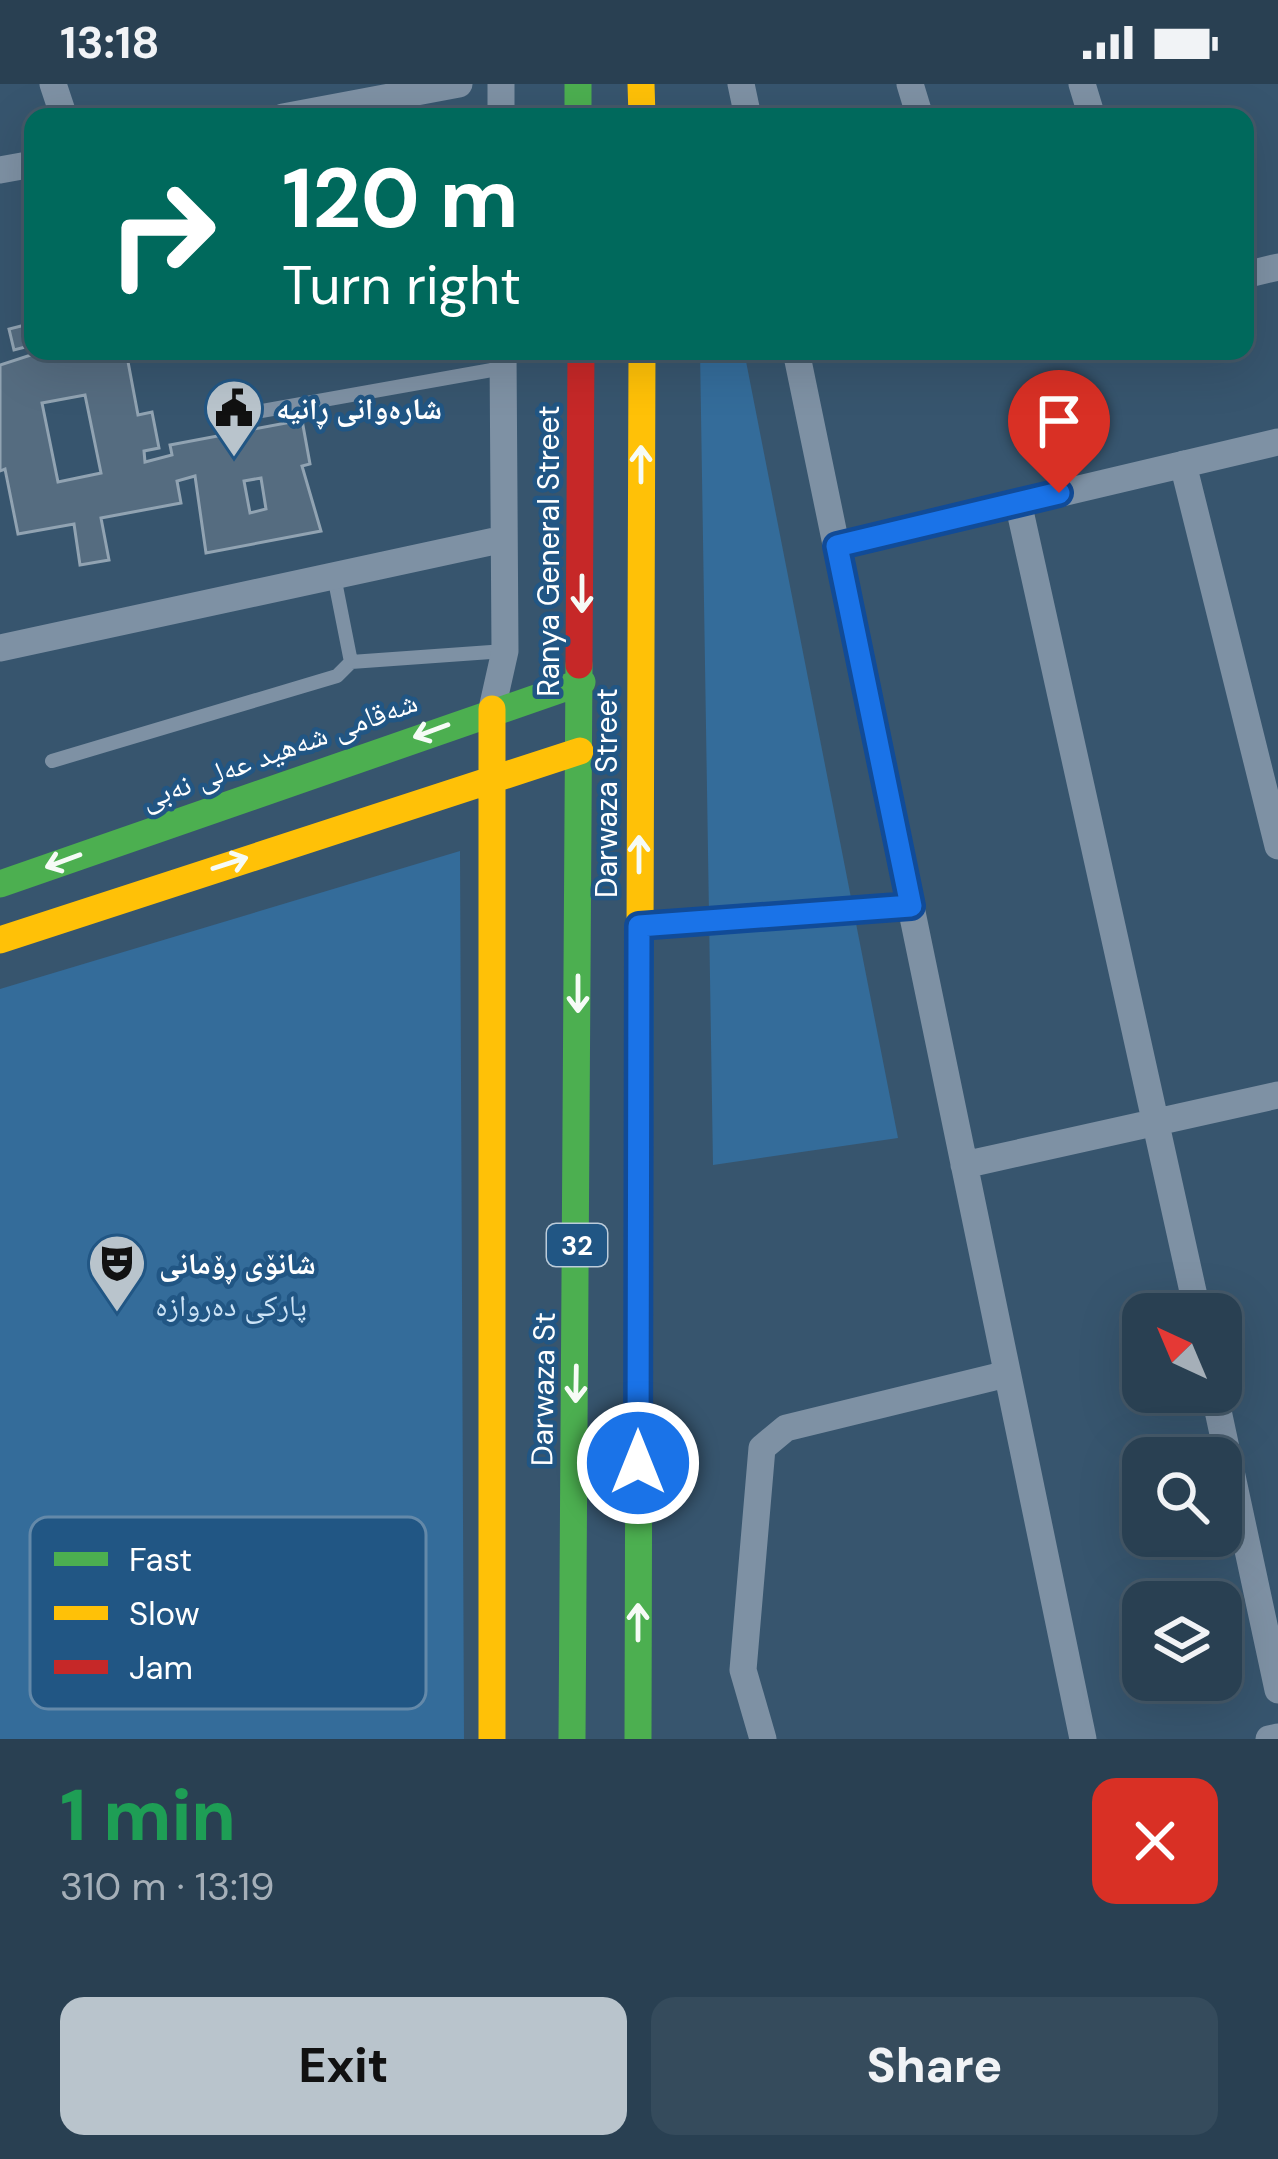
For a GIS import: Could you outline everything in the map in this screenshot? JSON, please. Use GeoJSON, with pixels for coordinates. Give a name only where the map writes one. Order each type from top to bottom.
{"type":"FeatureCollection","features":[{"type":"Feature","properties":{"kind":"main road","name":"Ranya General Street"},"geometry":{"type":"LineString","coordinates":[[580,751],[581,360]]}},
{"type":"Feature","properties":{"kind":"main road","name":"Darwaza Street"},"geometry":{"type":"LineString","coordinates":[[638,1739],[642,360]]}},
{"type":"Feature","properties":{"kind":"main road","name":"شەقامی شەهید عەلی نەبی"},"geometry":{"type":"LineString","coordinates":[[0,884],[582,682]]}},
{"type":"Feature","properties":{"kind":"main road"},"geometry":{"type":"LineString","coordinates":[[492,710],[492,1739]]}},
{"type":"Feature","properties":{"kind":"main road"},"geometry":{"type":"LineString","coordinates":[[0,940],[580,751]]}},
{"type":"Feature","properties":{"kind":"main road","name":"Darwaza St"},"geometry":{"type":"LineString","coordinates":[[572,1739],[580,751]]}},
{"type":"Feature","properties":{"kind":"street"},"geometry":{"type":"LineString","coordinates":[[331,108],[459,84]]}},
{"type":"Feature","properties":{"kind":"street"},"geometry":{"type":"LineString","coordinates":[[492,710],[505,651],[503,360]]}},
{"type":"Feature","properties":{"kind":"street"},"geometry":{"type":"LineString","coordinates":[[798,360],[1083,1739]]}},
{"type":"Feature","properties":{"kind":"street"},"geometry":{"type":"LineString","coordinates":[[837,546],[1278,442]]}},
{"type":"Feature","properties":{"kind":"street"},"geometry":{"type":"LineString","coordinates":[[1183,464],[1278,846]]}},
{"type":"Feature","properties":{"kind":"street"},"geometry":{"type":"LineString","coordinates":[[1018,502],[1194,1293]]}},
{"type":"Feature","properties":{"kind":"street"},"geometry":{"type":"LineString","coordinates":[[0,648],[504,539]]}},
{"type":"Feature","properties":{"kind":"street"},"geometry":{"type":"LineString","coordinates":[[639,926],[911,906]]}},
{"type":"Feature","properties":{"kind":"street"},"geometry":{"type":"LineString","coordinates":[[964,1165],[1278,1095]]}},
{"type":"Feature","properties":{"kind":"street"},"geometry":{"type":"LineString","coordinates":[[763,1739],[743,1670],[762,1448],[786,1428],[1007,1374]]}},
{"type":"Feature","properties":{"kind":"street"},"geometry":{"type":"LineString","coordinates":[[1219,1413],[1278,1690]]}},
{"type":"Feature","properties":{"kind":"lane"},"geometry":{"type":"LineString","coordinates":[[239,415],[503,360]]}},
{"type":"Feature","properties":{"kind":"lane"},"geometry":{"type":"LineString","coordinates":[[334,576],[351,662]]}},
{"type":"Feature","properties":{"kind":"lane"},"geometry":{"type":"LineString","coordinates":[[52,761],[337,676],[351,662],[505,651]]}},
{"type":"Feature","properties":{"kind":"green space"},"geometry":{"type":"Polygon","coordinates":[[[700,360],[746,360],[898,1138],[713,1165],[700,360]]]}},
{"type":"Feature","properties":{"kind":"green space","name":"پارکی دەروازە"},"geometry":{"type":"Polygon","coordinates":[[[460,851],[464,1739],[0,1739],[0,989],[460,851]]]}},
{"type":"Feature","properties":{"kind":"building"},"geometry":{"type":"Polygon","coordinates":[[[24,325],[24,347],[14,350],[9,329],[24,325]]]}},
{"type":"Feature","properties":{"kind":"building","name":"شارەوانی ڕانیە"},"geometry":{"type":"Polygon","coordinates":[[[24,357],[128,360],[138,415],[152,412],[159,448],[144,451],[145,462],[172,455],[170,445],[302,420],[310,464],[302,466],[321,531],[206,553],[195,476],[177,481],[181,503],[101,518],[109,560],[80,565],[74,524],[18,534],[5,469],[0,471],[0,365],[24,357]],[[85,395],[42,403],[58,482],[101,473],[85,395]],[[261,478],[244,481],[250,513],[266,509],[261,478]]]}},
{"type":"Feature","properties":{"kind":"traffic: fast"},"geometry":{"type":"LineString","coordinates":[[578,84],[578,108]]}},
{"type":"Feature","properties":{"kind":"traffic: fast"},"geometry":{"type":"LineString","coordinates":[[572,1739],[579,665]]}},
{"type":"Feature","properties":{"kind":"traffic: fast"},"geometry":{"type":"LineString","coordinates":[[0,884],[582,682]]}},
{"type":"Feature","properties":{"kind":"traffic: fast"},"geometry":{"type":"LineString","coordinates":[[638,1739],[640,936]]}},
{"type":"Feature","properties":{"kind":"traffic: slow"},"geometry":{"type":"LineString","coordinates":[[641,84],[642,108]]}},
{"type":"Feature","properties":{"kind":"traffic: slow"},"geometry":{"type":"LineString","coordinates":[[640,936],[642,360]]}},
{"type":"Feature","properties":{"kind":"traffic: slow"},"geometry":{"type":"LineString","coordinates":[[492,709],[492,1739]]}},
{"type":"Feature","properties":{"kind":"traffic: slow"},"geometry":{"type":"LineString","coordinates":[[0,940],[580,751]]}},
{"type":"Feature","properties":{"kind":"traffic: jam"},"geometry":{"type":"LineString","coordinates":[[579,665],[581,360]]}},
{"type":"Feature","properties":{"kind":"place","name":"شارەوانی ڕانیە"},"geometry":{"type":"Point","coordinates":[234,459]}},
{"type":"Feature","properties":{"kind":"place","name":"شانۆی ڕۆمانی"},"geometry":{"type":"Point","coordinates":[117,1314]}},
{"type":"Feature","properties":{"kind":"route"},"geometry":{"type":"LineString","coordinates":[[638,1463],[639,926],[911,906],[837,546],[1059,493]]}}]}
